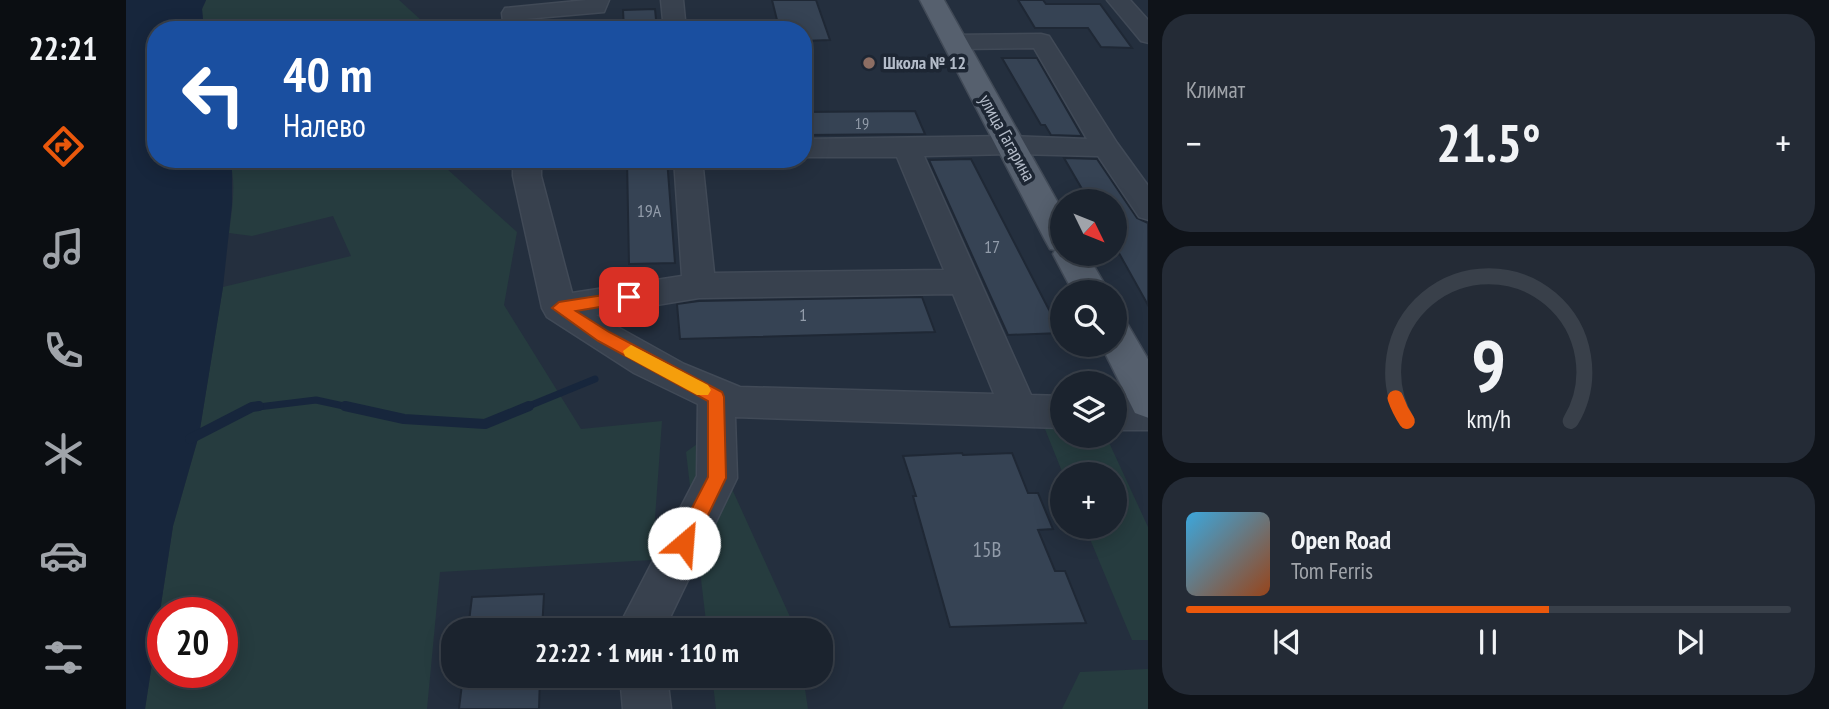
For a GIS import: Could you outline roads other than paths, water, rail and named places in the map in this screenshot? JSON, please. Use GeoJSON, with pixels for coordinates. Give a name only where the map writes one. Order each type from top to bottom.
{"type":"FeatureCollection","features":[{"type":"Feature","properties":{"kind":"main road","name":"улица Гагарина"},"geometry":{"type":"LineString","coordinates":[[932,0],[1050,218]]}},
{"type":"Feature","properties":{"kind":"main road"},"geometry":{"type":"LineString","coordinates":[[1126,357],[1148,401]]}},
{"type":"Feature","properties":{"kind":"street"},"geometry":{"type":"LineString","coordinates":[[508,14],[596,7],[598,0]]}},
{"type":"Feature","properties":{"kind":"street"},"geometry":{"type":"LineString","coordinates":[[672,0],[674,21]]}},
{"type":"Feature","properties":{"kind":"street"},"geometry":{"type":"LineString","coordinates":[[1118,0],[1148,36]]}},
{"type":"Feature","properties":{"kind":"street"},"geometry":{"type":"LineString","coordinates":[[954,42],[1041,41],[1106,148],[1148,210]]}},
{"type":"Feature","properties":{"kind":"street"},"geometry":{"type":"LineString","coordinates":[[812,148],[1011,145],[1106,148]]}},
{"type":"Feature","properties":{"kind":"street"},"geometry":{"type":"LineString","coordinates":[[907,148],[1019,409]]}},
{"type":"Feature","properties":{"kind":"street"},"geometry":{"type":"LineString","coordinates":[[527,168],[559,308],[603,337],[716,397],[740,403],[1050,411]]}},
{"type":"Feature","properties":{"kind":"street"},"geometry":{"type":"LineString","coordinates":[[689,168],[699,286]]}},
{"type":"Feature","properties":{"kind":"street"},"geometry":{"type":"LineString","coordinates":[[559,308],[699,286],[965,282]]}},
{"type":"Feature","properties":{"kind":"street"},"geometry":{"type":"LineString","coordinates":[[646,618],[717,478],[716,397]]}},
{"type":"Feature","properties":{"kind":"street"},"geometry":{"type":"LineString","coordinates":[[1127,414],[1148,414]]}},
{"type":"Feature","properties":{"kind":"street"},"geometry":{"type":"LineString","coordinates":[[644,688],[647,709]]}},
{"type":"Feature","properties":{"kind":"water"},"geometry":{"type":"Polygon","coordinates":[[[126,0],[206,0],[202,9],[202,21],[147,21],[147,168],[232,168],[232,204],[223,287],[199,435],[173,526],[162,597],[147,597],[148,688],[145,709],[126,709],[126,0]]]}},
{"type":"Feature","properties":{"kind":"waterway"},"geometry":{"type":"LineString","coordinates":[[524,408],[595,379]]}},
{"type":"Feature","properties":{"kind":"waterway"},"geometry":{"type":"LineString","coordinates":[[250,408],[316,400],[353,408]]}},
{"type":"Feature","properties":{"kind":"waterway"},"geometry":{"type":"LineString","coordinates":[[250,408],[259,406]]}},
{"type":"Feature","properties":{"kind":"waterway"},"geometry":{"type":"LineString","coordinates":[[345,406],[404,419],[485,424],[529,406]]}},
{"type":"Feature","properties":{"kind":"waterway"},"geometry":{"type":"LineString","coordinates":[[190,439],[250,408]]}},
{"type":"Feature","properties":{"kind":"place","name":"Школа № 12"},"geometry":{"type":"Point","coordinates":[869,63]}}]}
